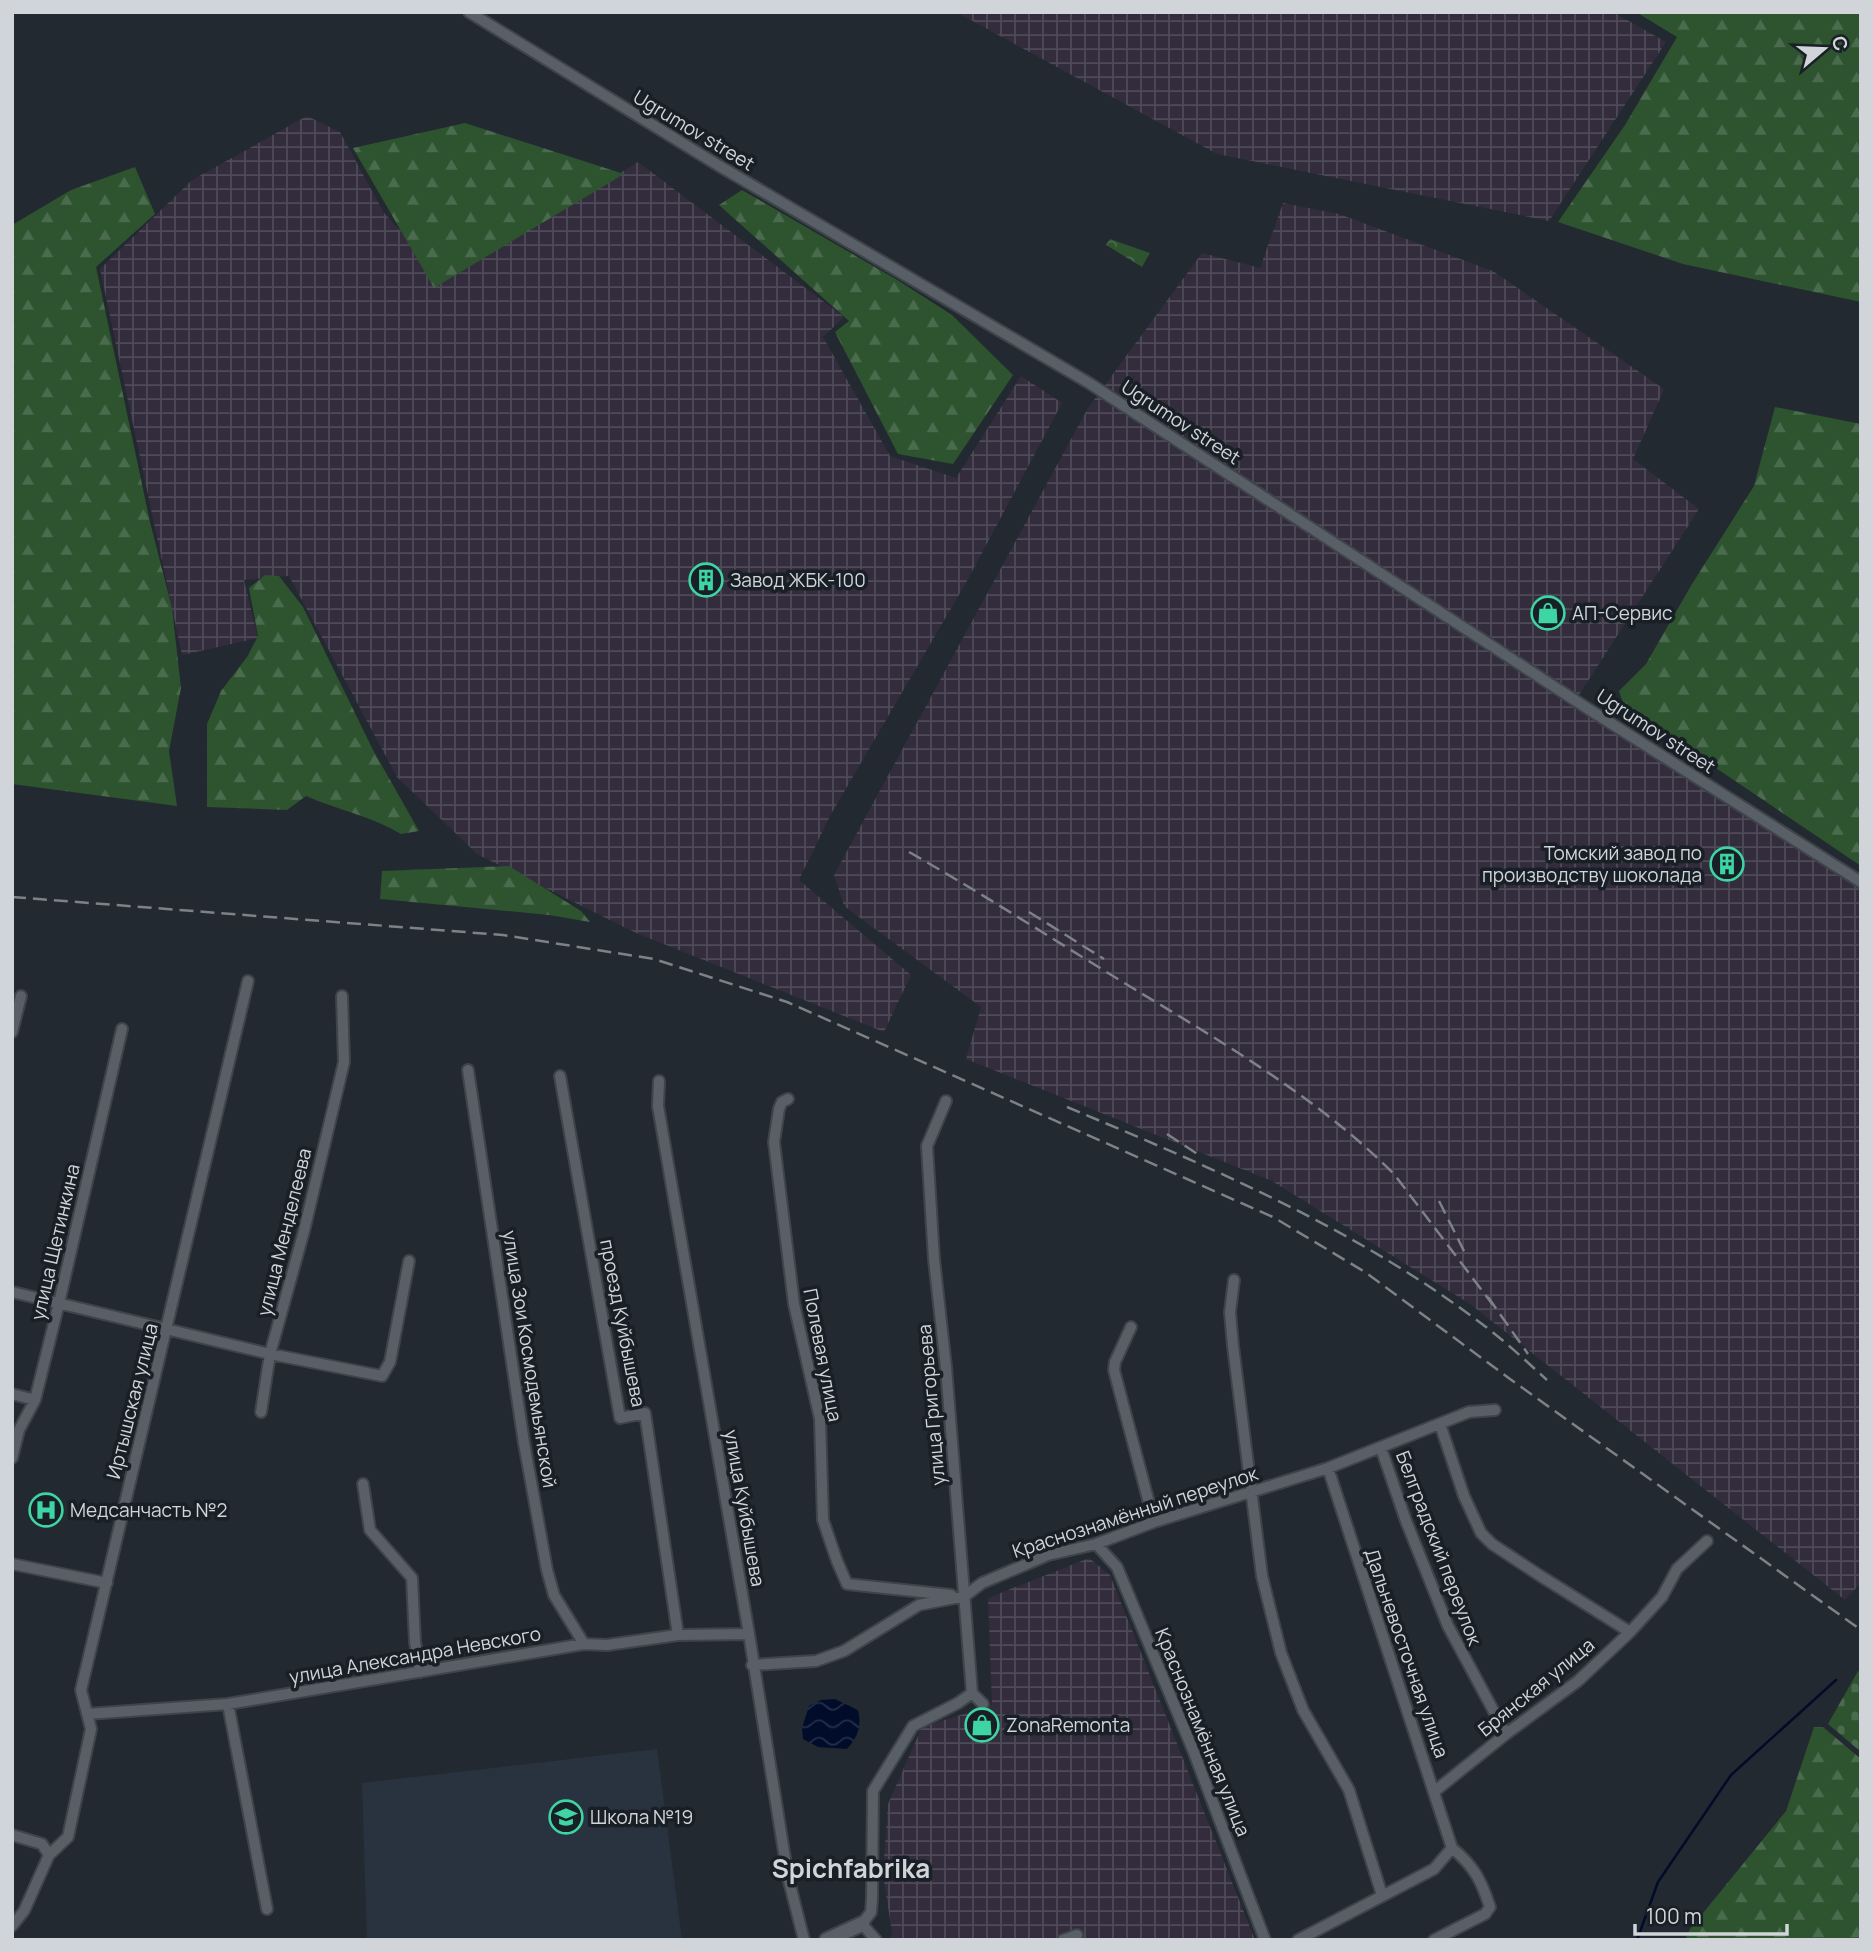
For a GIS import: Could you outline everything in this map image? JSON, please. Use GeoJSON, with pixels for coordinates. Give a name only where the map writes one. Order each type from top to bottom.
{"type":"FeatureCollection","features":[{"type":"Feature","properties":{"kind":"street","name":"Ugrumov street"},"geometry":{"type":"LineString","coordinates":[[469,12],[721,167],[1089,383],[1592,711],[1861,882]]}},
{"type":"Feature","properties":{"kind":"street","name":"Иртышская улица"},"geometry":{"type":"LineString","coordinates":[[12,1926],[24,1911],[48,1855],[68,1837],[91,1729],[82,1690],[247,986]]}},
{"type":"Feature","properties":{"kind":"street"},"geometry":{"type":"LineString","coordinates":[[12,1032],[21,996]]}},
{"type":"Feature","properties":{"kind":"street","name":"улица Менделеева"},"geometry":{"type":"LineString","coordinates":[[261,1412],[270,1354],[304,1231],[344,1062],[342,996]]}},
{"type":"Feature","properties":{"kind":"street","name":"улица Щетинкина"},"geometry":{"type":"LineString","coordinates":[[12,1458],[19,1430],[35,1400],[122,1029]]}},
{"type":"Feature","properties":{"kind":"street","name":"улица Зои Космодемьянской"},"geometry":{"type":"LineString","coordinates":[[468,1070],[524,1444],[547,1570],[554,1595],[584,1644]]}},
{"type":"Feature","properties":{"kind":"street","name":"проезд Куйбышева"},"geometry":{"type":"LineString","coordinates":[[560,1076],[620,1418],[645,1413],[678,1635]]}},
{"type":"Feature","properties":{"kind":"street","name":"улица Куйбышева"},"geometry":{"type":"LineString","coordinates":[[659,1081],[658,1106],[749,1634],[752,1665],[788,1877],[804,1940]]}},
{"type":"Feature","properties":{"kind":"street","name":"Полевая улица"},"geometry":{"type":"LineString","coordinates":[[788,1099],[782,1102],[779,1109],[774,1142],[793,1304],[820,1419],[823,1520],[836,1560],[847,1584],[965,1596]]}},
{"type":"Feature","properties":{"kind":"street","name":"улица Григорьева"},"geometry":{"type":"LineString","coordinates":[[946,1101],[928,1146],[934,1259],[946,1367],[972,1693]]}},
{"type":"Feature","properties":{"kind":"street"},"geometry":{"type":"LineString","coordinates":[[12,1292],[270,1354],[382,1376],[390,1362],[409,1261]]}},
{"type":"Feature","properties":{"kind":"street"},"geometry":{"type":"LineString","coordinates":[[1234,1280],[1230,1312],[1233,1346],[1262,1576],[1281,1653],[1303,1710],[1349,1790],[1382,1895]]}},
{"type":"Feature","properties":{"kind":"street"},"geometry":{"type":"LineString","coordinates":[[1131,1327],[1114,1370],[1154,1522]]}},
{"type":"Feature","properties":{"kind":"street"},"geometry":{"type":"LineString","coordinates":[[12,1394],[35,1400]]}},
{"type":"Feature","properties":{"kind":"street","name":"Краснознамённый переулок"},"geometry":{"type":"LineString","coordinates":[[752,1665],[816,1661],[844,1651],[919,1605],[965,1596],[982,1583],[1048,1555],[1096,1544],[1154,1522],[1328,1468],[1469,1412],[1495,1409]]}},
{"type":"Feature","properties":{"kind":"street"},"geometry":{"type":"LineString","coordinates":[[1440,1424],[1464,1496],[1481,1533],[1492,1544],[1630,1632]]}},
{"type":"Feature","properties":{"kind":"street","name":"Белградский переулок"},"geometry":{"type":"LineString","coordinates":[[1381,1448],[1406,1521],[1448,1626],[1506,1734]]}},
{"type":"Feature","properties":{"kind":"street","name":"Дальневосточная улица"},"geometry":{"type":"LineString","coordinates":[[1328,1468],[1359,1570],[1452,1848]]}},
{"type":"Feature","properties":{"kind":"street"},"geometry":{"type":"LineString","coordinates":[[363,1484],[370,1530],[412,1578],[415,1642],[420,1672]]}},
{"type":"Feature","properties":{"kind":"street","name":"Брянская улица"},"geometry":{"type":"LineString","coordinates":[[1435,1791],[1578,1681],[1630,1632],[1662,1597],[1677,1569],[1707,1541]]}},
{"type":"Feature","properties":{"kind":"street","name":"Краснознамённая улица"},"geometry":{"type":"LineString","coordinates":[[1096,1544],[1117,1567],[1193,1750],[1265,1940]]}},
{"type":"Feature","properties":{"kind":"street"},"geometry":{"type":"LineString","coordinates":[[12,1563],[107,1583]]}},
{"type":"Feature","properties":{"kind":"street","name":"улица Александра Невского"},"geometry":{"type":"LineString","coordinates":[[87,1714],[228,1704],[584,1644],[607,1645],[678,1635],[749,1634]]}},
{"type":"Feature","properties":{"kind":"street"},"geometry":{"type":"LineString","coordinates":[[827,1940],[862,1924],[871,1912],[873,1791],[913,1726],[972,1693],[983,1704]]}},
{"type":"Feature","properties":{"kind":"street"},"geometry":{"type":"LineString","coordinates":[[228,1704],[267,1909]]}},
{"type":"Feature","properties":{"kind":"street"},"geometry":{"type":"LineString","coordinates":[[12,1835],[42,1844],[48,1855]]}},
{"type":"Feature","properties":{"kind":"street"},"geometry":{"type":"LineString","coordinates":[[1298,1940],[1434,1869],[1452,1848],[1466,1859],[1481,1880],[1490,1907],[1485,1914],[1434,1940]]}},
{"type":"Feature","properties":{"kind":"street"},"geometry":{"type":"LineString","coordinates":[[862,1924],[876,1940]]}},
{"type":"Feature","properties":{"kind":"street"},"geometry":{"type":"LineString","coordinates":[[1063,1940],[1077,1935]]}},
{"type":"Feature","properties":{"kind":"shaded area"},"geometry":{"type":"Polygon","coordinates":[[[956,12],[1613,12],[1666,42],[1549,221],[1217,154],[956,12]]]}},
{"type":"Feature","properties":{"kind":"shaded area"},"geometry":{"type":"Polygon","coordinates":[[[307,116],[340,132],[384,213],[444,279],[638,162],[844,317],[823,337],[890,456],[956,478],[1021,376],[1062,403],[967,581],[830,816],[799,880],[911,975],[884,1032],[636,933],[477,854],[397,777],[289,576],[244,580],[258,638],[182,655],[100,269],[192,180],[307,116]]]}},
{"type":"Feature","properties":{"kind":"shaded area"},"geometry":{"type":"Polygon","coordinates":[[[1283,203],[1339,214],[1493,271],[1664,389],[1633,459],[1699,509],[1579,695],[1593,712],[1861,889],[1861,1583],[1845,1600],[1470,1304],[1272,1181],[966,1059],[981,1007],[844,906],[834,875],[1088,408],[1202,253],[1260,268],[1283,203]]]}},
{"type":"Feature","properties":{"kind":"shaded area"},"geometry":{"type":"Polygon","coordinates":[[[1089,1558],[1110,1575],[1255,1940],[890,1940],[892,1932],[883,1875],[888,1804],[922,1727],[992,1705],[988,1598],[1089,1558]]]}},
{"type":"Feature","properties":{"kind":"shaded area"},"geometry":{"type":"Polygon","coordinates":[[[657,1749],[682,1940],[367,1940],[362,1783],[657,1749]]]}},
{"type":"Feature","properties":{"kind":"green space"},"geometry":{"type":"Polygon","coordinates":[[[1636,12],[1861,12],[1861,302],[1683,264],[1558,222],[1625,125],[1677,37],[1636,12]]]}},
{"type":"Feature","properties":{"kind":"green space"},"geometry":{"type":"Polygon","coordinates":[[[465,123],[624,174],[434,288],[353,148],[465,123]]]}},
{"type":"Feature","properties":{"kind":"green space"},"geometry":{"type":"Polygon","coordinates":[[[135,167],[155,214],[96,267],[150,522],[172,608],[181,688],[169,751],[177,806],[12,784],[12,225],[71,190],[135,167]]]}},
{"type":"Feature","properties":{"kind":"green space"},"geometry":{"type":"Polygon","coordinates":[[[742,190],[899,281],[952,315],[1013,375],[953,464],[898,454],[835,332],[849,321],[719,205],[742,190]]]}},
{"type":"Feature","properties":{"kind":"green space"},"geometry":{"type":"Polygon","coordinates":[[[1110,239],[1150,253],[1142,267],[1106,245],[1110,239]]]}},
{"type":"Feature","properties":{"kind":"green space"},"geometry":{"type":"Polygon","coordinates":[[[1775,407],[1861,424],[1861,866],[1624,706],[1619,691],[1646,664],[1692,584],[1754,486],[1775,407]]]}},
{"type":"Feature","properties":{"kind":"green space"},"geometry":{"type":"Polygon","coordinates":[[[265,575],[279,576],[303,607],[373,750],[419,831],[401,834],[378,822],[306,796],[287,810],[207,807],[207,724],[221,691],[247,657],[258,636],[249,588],[265,575]]]}},
{"type":"Feature","properties":{"kind":"green space"},"geometry":{"type":"Polygon","coordinates":[[[509,866],[581,911],[590,922],[549,915],[380,899],[382,871],[509,866]]]}},
{"type":"Feature","properties":{"kind":"green space"},"geometry":{"type":"Polygon","coordinates":[[[1858,1671],[1861,1673],[1861,1752],[1828,1724],[1858,1671]]]}},
{"type":"Feature","properties":{"kind":"green space"},"geometry":{"type":"Polygon","coordinates":[[[1814,1727],[1823,1727],[1861,1759],[1861,1940],[1685,1940],[1690,1929],[1786,1811],[1814,1727]]]}},
{"type":"Feature","properties":{"kind":"water"},"geometry":{"type":"Polygon","coordinates":[[[835,1699],[858,1710],[858,1731],[847,1749],[818,1747],[803,1739],[802,1728],[809,1706],[821,1700],[835,1699]]]}},
{"type":"Feature","properties":{"kind":"waterway"},"geometry":{"type":"LineString","coordinates":[[1637,1940],[1658,1882],[1731,1775],[1836,1680]]}},
{"type":"Feature","properties":{"kind":"railway"},"geometry":{"type":"LineString","coordinates":[[909,852],[1232,1049],[1332,1119],[1394,1174],[1493,1305]]}},
{"type":"Feature","properties":{"kind":"railway"},"geometry":{"type":"LineString","coordinates":[[12,897],[503,935],[654,959],[787,1002],[1273,1217],[1365,1272],[1861,1630]]}},
{"type":"Feature","properties":{"kind":"railway"},"geometry":{"type":"LineString","coordinates":[[1029,912],[1104,959]]}},
{"type":"Feature","properties":{"kind":"railway"},"geometry":{"type":"LineString","coordinates":[[1067,1107],[1281,1202],[1385,1258],[1482,1324],[1547,1380]]}},
{"type":"Feature","properties":{"kind":"railway"},"geometry":{"type":"LineString","coordinates":[[1167,1134],[1199,1155]]}},
{"type":"Feature","properties":{"kind":"railway"},"geometry":{"type":"LineString","coordinates":[[1439,1201],[1467,1257]]}},
{"type":"Feature","properties":{"kind":"railway"},"geometry":{"type":"LineString","coordinates":[[1488,1297],[1528,1354]]}},
{"type":"Feature","properties":{"kind":"place","name":"Завод ЖБК-100"},"geometry":{"type":"Point","coordinates":[706,580]}},
{"type":"Feature","properties":{"kind":"place","name":"АП-Сервис"},"geometry":{"type":"Point","coordinates":[1548,613]}},
{"type":"Feature","properties":{"kind":"place","name":"Томский завод по производству шоколада"},"geometry":{"type":"Point","coordinates":[1727,864]}},
{"type":"Feature","properties":{"kind":"place","name":"Медсанчасть №2"},"geometry":{"type":"Point","coordinates":[46,1510]}},
{"type":"Feature","properties":{"kind":"place","name":"ZonaRemonta"},"geometry":{"type":"Point","coordinates":[982,1725]}},
{"type":"Feature","properties":{"kind":"place","name":"Школа №19"},"geometry":{"type":"Point","coordinates":[566,1817]}},
{"type":"Feature","properties":{"kind":"district","name":"Spichfabrika"},"geometry":{"type":"Point","coordinates":[851,1869]}}]}
